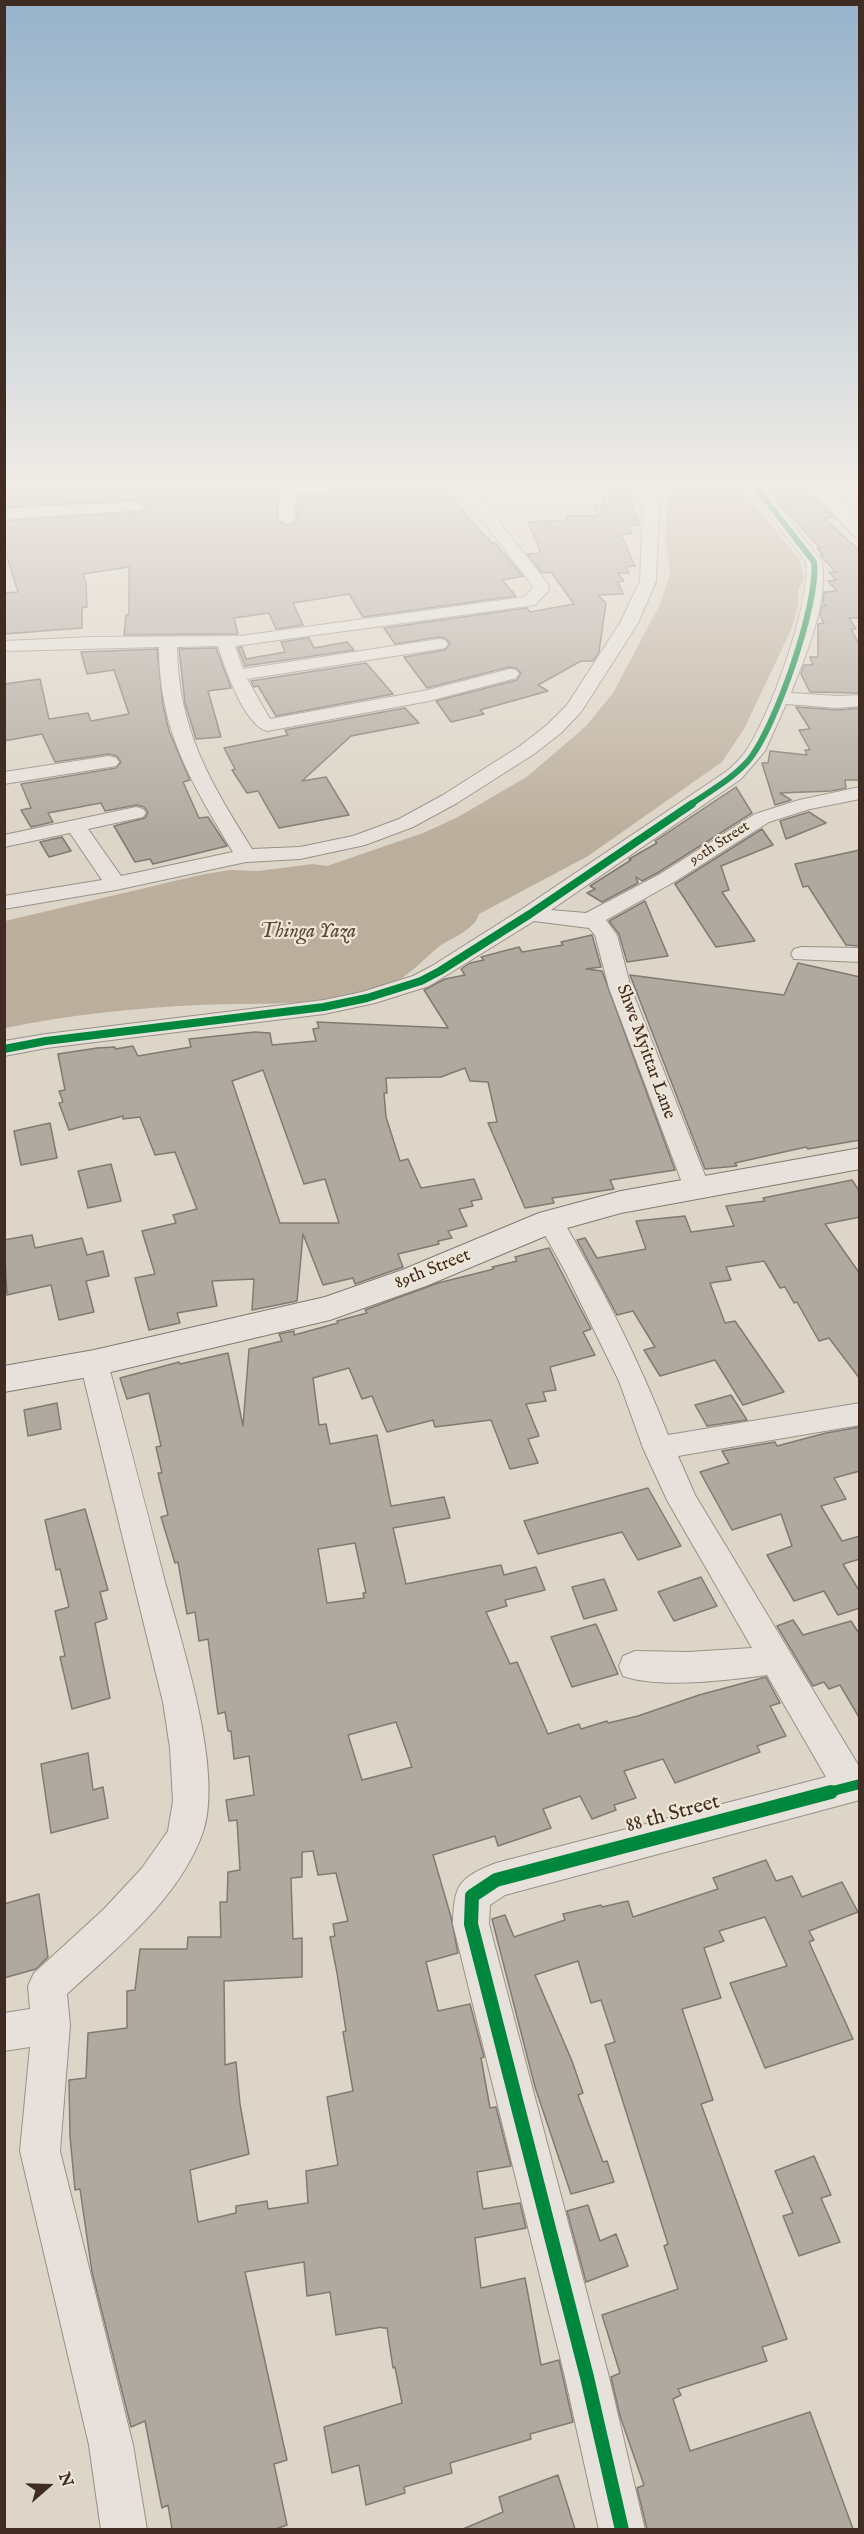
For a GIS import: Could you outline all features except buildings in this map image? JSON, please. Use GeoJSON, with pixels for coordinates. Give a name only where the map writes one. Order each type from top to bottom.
{"type":"FeatureCollection","features":[{"type":"Feature","properties":{"kind":"main road","name":"89th Street"},"geometry":{"type":"LineString","coordinates":[[4,1379],[94,1363],[330,1308],[414,1278],[550,1221],[621,1202],[860,1158]]}},
{"type":"Feature","properties":{"kind":"street"},"geometry":{"type":"LineString","coordinates":[[4,646],[168,641],[225,642],[504,606],[531,599]]}},
{"type":"Feature","properties":{"kind":"street"},"geometry":{"type":"LineString","coordinates":[[4,903],[116,884],[246,856],[300,853],[358,841],[406,823],[450,799],[527,750],[554,729],[574,708],[629,623],[640,599]]}},
{"type":"Feature","properties":{"kind":"street"},"geometry":{"type":"LineString","coordinates":[[4,1049],[46,1041],[324,1007],[367,999],[421,981],[530,914],[734,775],[757,748],[796,656],[812,599]]}},
{"type":"Feature","properties":{"kind":"street"},"geometry":{"type":"LineString","coordinates":[[168,641],[170,690],[175,715],[201,779],[246,856]]}},
{"type":"Feature","properties":{"kind":"street"},"geometry":{"type":"LineString","coordinates":[[225,642],[236,675],[262,722],[267,725],[429,695],[510,674]]}},
{"type":"Feature","properties":{"kind":"street"},"geometry":{"type":"LineString","coordinates":[[236,675],[439,644]]}},
{"type":"Feature","properties":{"kind":"street"},"geometry":{"type":"LineString","coordinates":[[779,698],[838,702],[860,700]]}},
{"type":"Feature","properties":{"kind":"street"},"geometry":{"type":"LineString","coordinates":[[4,778],[109,762]]}},
{"type":"Feature","properties":{"kind":"street","name":"90th Street"},"geometry":{"type":"LineString","coordinates":[[590,920],[667,878],[762,818],[806,804],[860,793]]}},
{"type":"Feature","properties":{"kind":"street"},"geometry":{"type":"LineString","coordinates":[[4,841],[136,813]]}},
{"type":"Feature","properties":{"kind":"street"},"geometry":{"type":"LineString","coordinates":[[75,826],[116,884]]}},
{"type":"Feature","properties":{"kind":"street"},"geometry":{"type":"LineString","coordinates":[[530,914],[590,920]]}},
{"type":"Feature","properties":{"kind":"street","name":"Shwe Myittar Lane"},"geometry":{"type":"LineString","coordinates":[[590,920],[597,923],[606,934],[620,988],[697,1188]]}},
{"type":"Feature","properties":{"kind":"street"},"geometry":{"type":"LineString","coordinates":[[802,954],[860,955]]}},
{"type":"Feature","properties":{"kind":"street"},"geometry":{"type":"LineString","coordinates":[[550,1221],[579,1271],[633,1381],[658,1448],[682,1500],[776,1659],[855,1785]]}},
{"type":"Feature","properties":{"kind":"street"},"geometry":{"type":"LineString","coordinates":[[94,1363],[180,1702],[188,1748],[187,1828],[166,1866],[104,1937],[47,1986],[51,2025],[40,2151],[111,2445],[124,2529]]}},
{"type":"Feature","properties":{"kind":"street"},"geometry":{"type":"LineString","coordinates":[[658,1448],[860,1414]]}},
{"type":"Feature","properties":{"kind":"street"},"geometry":{"type":"LineString","coordinates":[[635,1666],[678,1669],[776,1659]]}},
{"type":"Feature","properties":{"kind":"street","name":"88 th Street"},"geometry":{"type":"LineString","coordinates":[[622,2529],[587,2377],[471,1924],[472,1896],[496,1880],[855,1785]]}},
{"type":"Feature","properties":{"kind":"street"},"geometry":{"type":"LineString","coordinates":[[4,2032],[51,2025]]}},
{"type":"Feature","properties":{"kind":"water","name":"Thinga Yaza"},"geometry":{"type":"Polygon","coordinates":[[[662,599],[798,599],[791,630],[744,729],[722,762],[588,856],[479,914],[469,928],[441,945],[409,973],[375,989],[326,1000],[126,1010],[53,1019],[5,1028],[5,921],[200,875],[230,870],[258,871],[313,864],[327,866],[423,833],[458,817],[528,776],[586,726],[613,693],[662,599]]]}},
{"type":"Feature","properties":{"kind":"cycle path"},"geometry":{"type":"LineString","coordinates":[[4,1049],[46,1041],[324,1007],[367,998],[421,981],[440,971],[530,914],[734,775],[756,751],[775,710],[806,625],[813,599]]}},
{"type":"Feature","properties":{"kind":"cycle path"},"geometry":{"type":"LineString","coordinates":[[622,2530],[587,2377],[471,1924],[472,1896],[496,1880],[860,1784]]}}]}
